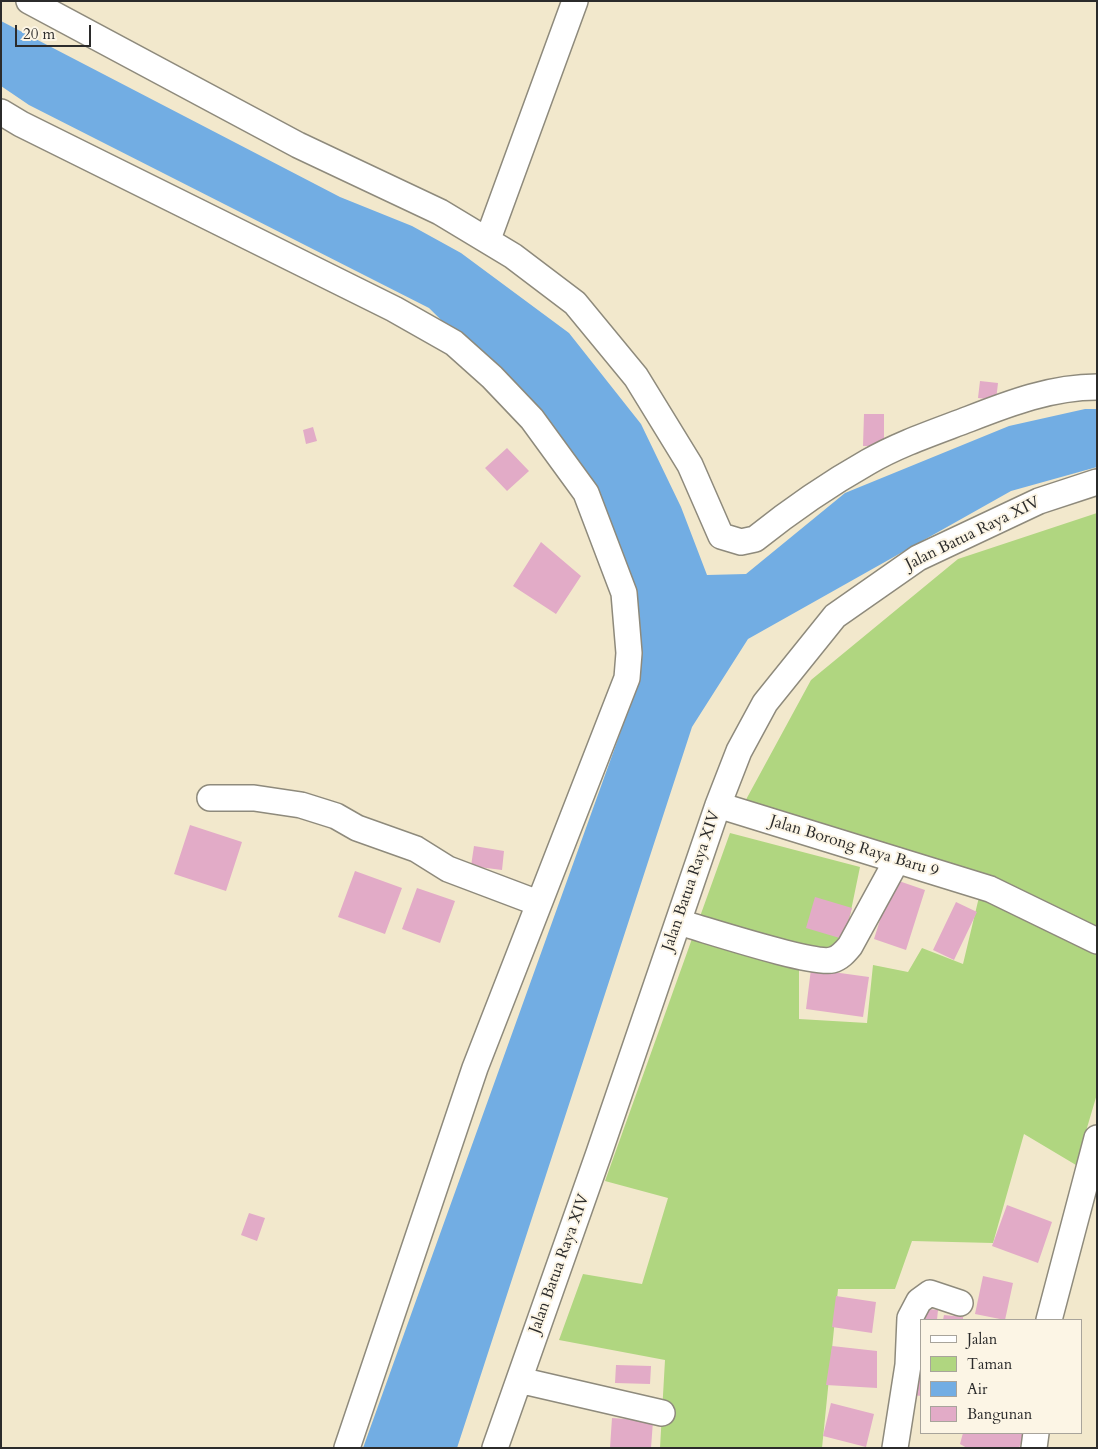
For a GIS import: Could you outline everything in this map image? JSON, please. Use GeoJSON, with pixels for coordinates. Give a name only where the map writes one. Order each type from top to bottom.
{"type":"FeatureCollection","features":[{"type":"Feature","properties":{"kind":"street"},"geometry":{"type":"LineString","coordinates":[[29,1],[298,145],[440,212],[488,239],[574,303],[636,377],[690,465],[718,532],[721,536],[730,540],[741,542],[755,539],[868,461],[909,443],[996,409],[1040,395],[1078,387],[1097,387]]}},
{"type":"Feature","properties":{"kind":"street"},"geometry":{"type":"LineString","coordinates":[[488,239],[575,1]]}},
{"type":"Feature","properties":{"kind":"street"},"geometry":{"type":"LineString","coordinates":[[1,112],[29,129],[394,309],[454,343],[492,377],[532,419],[581,485],[608,547],[624,593],[630,652],[627,678],[584,782],[475,1068],[347,1448]]}},
{"type":"Feature","properties":{"kind":"street","name":"Jalan Batua Raya XIV"},"geometry":{"type":"LineString","coordinates":[[495,1448],[718,805],[739,751],[764,703],[836,616],[918,558],[1039,501],[1097,482]]}},
{"type":"Feature","properties":{"kind":"street"},"geometry":{"type":"LineString","coordinates":[[210,798],[254,798],[301,805],[336,816],[357,828],[416,849],[448,869],[538,903]]}},
{"type":"Feature","properties":{"kind":"street","name":"Jalan Borong Raya Baru 9"},"geometry":{"type":"LineString","coordinates":[[718,805],[990,889],[1097,941]]}},
{"type":"Feature","properties":{"kind":"street"},"geometry":{"type":"LineString","coordinates":[[678,922],[799,956],[831,960],[841,956],[850,946],[897,860]]}},
{"type":"Feature","properties":{"kind":"street"},"geometry":{"type":"LineString","coordinates":[[1049,1319],[1097,1138]]}},
{"type":"Feature","properties":{"kind":"street"},"geometry":{"type":"LineString","coordinates":[[896,1448],[908,1365],[910,1318],[919,1301],[930,1293],[960,1303]]}},
{"type":"Feature","properties":{"kind":"street"},"geometry":{"type":"LineString","coordinates":[[519,1380],[662,1413]]}},
{"type":"Feature","properties":{"kind":"street"},"geometry":{"type":"LineString","coordinates":[[1034,1448],[1036,1434]]}},
{"type":"Feature","properties":{"kind":"green space"},"geometry":{"type":"Polygon","coordinates":[[[1097,513],[1097,1094],[1076,1165],[1024,1134],[993,1243],[912,1241],[895,1289],[838,1289],[822,1448],[660,1448],[665,1360],[559,1340],[583,1274],[642,1284],[668,1198],[605,1181],[730,833],[860,867],[841,959],[799,952],[799,1019],[867,1023],[873,965],[908,972],[922,948],[963,964],[979,897],[742,807],[811,680],[958,559],[1097,513]]]}},
{"type":"Feature","properties":{"kind":"water"},"geometry":{"type":"Polygon","coordinates":[[[1,21],[340,197],[412,226],[461,253],[569,333],[641,424],[681,507],[707,575],[746,574],[845,493],[1009,426],[1085,409],[1097,409],[1097,467],[1011,491],[748,639],[692,727],[457,1448],[363,1448],[641,675],[628,579],[515,393],[429,308],[29,105],[1,86],[1,21]]]}},
{"type":"Feature","properties":{"kind":"building"},"geometry":{"type":"Polygon","coordinates":[[[980,381],[998,383],[996,400],[978,398],[980,381]]]}},
{"type":"Feature","properties":{"kind":"building"},"geometry":{"type":"Polygon","coordinates":[[[864,414],[884,414],[884,446],[863,446],[864,414]]]}},
{"type":"Feature","properties":{"kind":"building"},"geometry":{"type":"Polygon","coordinates":[[[313,427],[317,441],[306,444],[303,430],[313,427]]]}},
{"type":"Feature","properties":{"kind":"building"},"geometry":{"type":"Polygon","coordinates":[[[507,448],[529,471],[507,491],[485,468],[507,448]]]}},
{"type":"Feature","properties":{"kind":"building"},"geometry":{"type":"Polygon","coordinates":[[[541,542],[581,576],[556,614],[513,586],[541,542]]]}},
{"type":"Feature","properties":{"kind":"building"},"geometry":{"type":"Polygon","coordinates":[[[190,825],[242,842],[226,891],[174,874],[190,825]]]}},
{"type":"Feature","properties":{"kind":"building"},"geometry":{"type":"Polygon","coordinates":[[[474,846],[504,851],[502,870],[471,866],[474,846]]]}},
{"type":"Feature","properties":{"kind":"building"},"geometry":{"type":"Polygon","coordinates":[[[355,871],[402,888],[385,934],[338,917],[355,871]]]}},
{"type":"Feature","properties":{"kind":"building"},"geometry":{"type":"Polygon","coordinates":[[[893,879],[925,890],[906,950],[874,939],[893,879]]]}},
{"type":"Feature","properties":{"kind":"building"},"geometry":{"type":"Polygon","coordinates":[[[417,888],[455,901],[440,943],[402,929],[417,888]]]}},
{"type":"Feature","properties":{"kind":"building"},"geometry":{"type":"Polygon","coordinates":[[[815,897],[852,908],[843,939],[806,928],[815,897]]]}},
{"type":"Feature","properties":{"kind":"building"},"geometry":{"type":"Polygon","coordinates":[[[956,902],[977,912],[954,960],[933,950],[956,902]]]}},
{"type":"Feature","properties":{"kind":"building"},"geometry":{"type":"Polygon","coordinates":[[[811,969],[869,977],[863,1017],[806,1009],[811,969]]]}},
{"type":"Feature","properties":{"kind":"building"},"geometry":{"type":"Polygon","coordinates":[[[1007,1205],[1052,1222],[1038,1263],[992,1246],[1007,1205]]]}},
{"type":"Feature","properties":{"kind":"building"},"geometry":{"type":"Polygon","coordinates":[[[249,1213],[265,1218],[257,1241],[241,1235],[249,1213]]]}},
{"type":"Feature","properties":{"kind":"building"},"geometry":{"type":"Polygon","coordinates":[[[983,1276],[1013,1283],[1005,1319],[975,1314],[983,1276]]]}},
{"type":"Feature","properties":{"kind":"building"},"geometry":{"type":"Polygon","coordinates":[[[836,1296],[876,1302],[872,1333],[832,1327],[836,1296]]]}},
{"type":"Feature","properties":{"kind":"building"},"geometry":{"type":"Polygon","coordinates":[[[920,1308],[938,1310],[937,1319],[920,1319],[920,1344],[917,1343],[920,1308]]]}},
{"type":"Feature","properties":{"kind":"building"},"geometry":{"type":"Polygon","coordinates":[[[944,1315],[963,1317],[963,1319],[943,1319],[944,1315]]]}},
{"type":"Feature","properties":{"kind":"building"},"geometry":{"type":"Polygon","coordinates":[[[832,1346],[877,1351],[877,1388],[826,1385],[832,1346]]]}},
{"type":"Feature","properties":{"kind":"building"},"geometry":{"type":"Polygon","coordinates":[[[616,1365],[651,1366],[650,1384],[615,1383],[616,1365]]]}},
{"type":"Feature","properties":{"kind":"building"},"geometry":{"type":"Polygon","coordinates":[[[913,1377],[920,1378],[920,1396],[911,1395],[913,1377]]]}},
{"type":"Feature","properties":{"kind":"building"},"geometry":{"type":"Polygon","coordinates":[[[831,1403],[874,1414],[866,1447],[823,1436],[831,1403]]]}},
{"type":"Feature","properties":{"kind":"building"},"geometry":{"type":"Polygon","coordinates":[[[612,1418],[653,1421],[651,1448],[610,1448],[612,1418]]]}},
{"type":"Feature","properties":{"kind":"building"},"geometry":{"type":"Polygon","coordinates":[[[963,1434],[1025,1434],[1019,1448],[967,1448],[960,1444],[963,1434]]]}}]}
